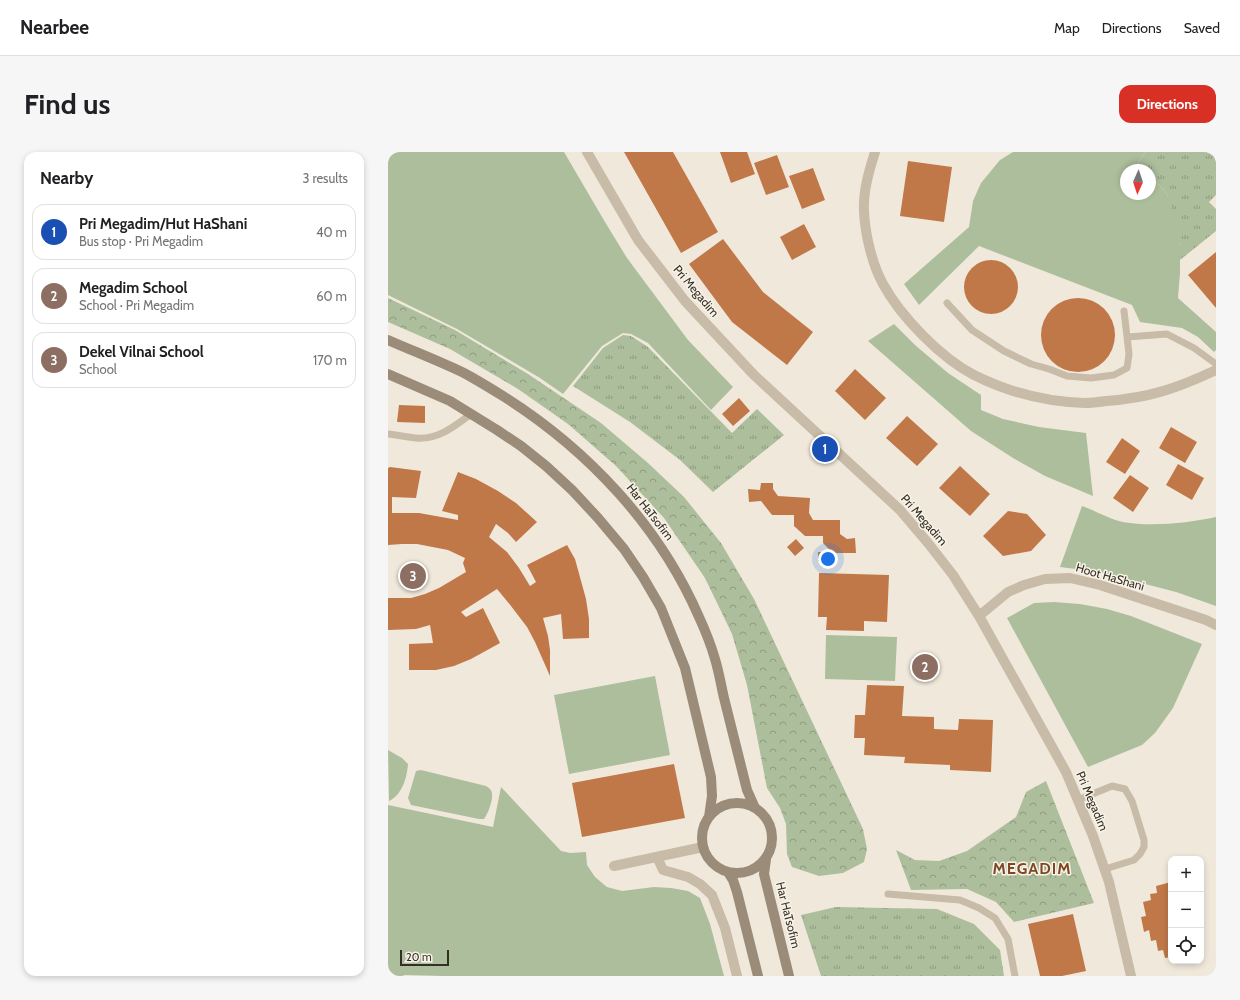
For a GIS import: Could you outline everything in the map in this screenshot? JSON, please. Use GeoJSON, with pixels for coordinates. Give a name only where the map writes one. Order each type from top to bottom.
{"type":"FeatureCollection","features":[{"type":"Feature","properties":{"kind":"main road","name":"Har HaTsofim"},"geometry":{"type":"LineString","coordinates":[[388,340],[464,374],[515,404],[539,421],[594,468],[622,497],[650,530],[670,560],[689,594],[704,629],[715,659],[747,790],[755,808]]}},
{"type":"Feature","properties":{"kind":"main road"},"geometry":{"type":"LineString","coordinates":[[388,374],[450,401],[498,430],[520,446],[546,466],[572,490],[620,544],[643,576],[661,608],[685,668],[711,777],[712,796],[709,817],[702,835],[703,847],[708,858],[717,867],[728,872],[746,872],[757,867],[766,859],[771,848],[771,831],[764,816],[755,808],[744,804],[729,804],[718,809],[709,817]]}},
{"type":"Feature","properties":{"kind":"main road","name":"Har HaTsofim"},"geometry":{"type":"LineString","coordinates":[[766,859],[764,874],[789,976]]}},
{"type":"Feature","properties":{"kind":"main road"},"geometry":{"type":"LineString","coordinates":[[728,872],[733,880],[737,892],[758,976]]}},
{"type":"Feature","properties":{"kind":"street","name":"Pri Megadim"},"geometry":{"type":"LineString","coordinates":[[587,152],[638,240],[685,301],[754,375],[900,510],[953,575],[979,616],[1062,765],[1078,800],[1109,882],[1119,918],[1131,976]]}},
{"type":"Feature","properties":{"kind":"street"},"geometry":{"type":"LineString","coordinates":[[875,152],[865,187],[864,211],[866,234],[873,259],[883,284],[901,311],[950,360],[968,371],[1002,387],[1026,395],[1086,403],[1116,401],[1147,396],[1173,389],[1216,370]]}},
{"type":"Feature","properties":{"kind":"street","name":"Hoot HaShani"},"geometry":{"type":"LineString","coordinates":[[979,616],[1008,592],[1024,585],[1045,579],[1070,578],[1100,585],[1206,620],[1216,625]]}},
{"type":"Feature","properties":{"kind":"street"},"geometry":{"type":"LineString","coordinates":[[614,866],[703,847]]}},
{"type":"Feature","properties":{"kind":"street"},"geometry":{"type":"LineString","coordinates":[[657,857],[663,870],[688,877],[700,884],[712,895],[726,928],[736,976]]}},
{"type":"Feature","properties":{"kind":"lane"},"geometry":{"type":"LineString","coordinates":[[947,303],[972,330],[1004,351],[1031,364],[1067,376],[1090,378],[1114,375],[1127,368],[1129,354],[1124,311]]}},
{"type":"Feature","properties":{"kind":"lane"},"geometry":{"type":"LineString","coordinates":[[1127,337],[1167,334],[1194,348],[1216,364]]}},
{"type":"Feature","properties":{"kind":"lane"},"geometry":{"type":"LineString","coordinates":[[388,434],[417,438],[430,438],[443,433],[471,414]]}},
{"type":"Feature","properties":{"kind":"lane"},"geometry":{"type":"LineString","coordinates":[[1078,800],[1112,786],[1125,789],[1132,801],[1144,840],[1144,847],[1134,860],[1105,869]]}},
{"type":"Feature","properties":{"kind":"lane"},"geometry":{"type":"LineString","coordinates":[[888,894],[960,900],[980,908],[995,918],[1008,939],[1015,976]]}},
{"type":"Feature","properties":{"kind":"green space"},"geometry":{"type":"Polygon","coordinates":[[[388,152],[564,152],[627,258],[688,340],[733,387],[711,410],[648,343],[631,334],[623,333],[602,346],[563,394],[540,378],[457,329],[388,295],[388,152]]]}},
{"type":"Feature","properties":{"kind":"green space"},"geometry":{"type":"Polygon","coordinates":[[[1013,152],[1145,152],[1138,163],[1139,164],[1120,164],[1120,200],[1156,200],[1156,181],[1167,194],[1175,220],[1180,246],[1178,298],[1216,332],[1216,350],[1214,352],[1198,337],[1182,328],[1140,322],[1132,305],[979,246],[919,305],[904,284],[969,227],[973,201],[981,183],[1000,160],[1013,152]]]}},
{"type":"Feature","properties":{"kind":"green space"},"geometry":{"type":"Polygon","coordinates":[[[1145,152],[1216,152],[1216,195],[1209,202],[1216,209],[1216,231],[1180,260],[1180,246],[1167,194],[1156,181],[1156,164],[1138,163],[1145,152]]]}},
{"type":"Feature","properties":{"kind":"green space"},"geometry":{"type":"Polygon","coordinates":[[[388,298],[455,330],[528,374],[601,423],[648,463],[684,497],[721,543],[754,599],[863,829],[867,849],[864,862],[843,873],[819,876],[792,867],[787,854],[786,824],[780,808],[767,788],[747,685],[732,634],[705,578],[664,518],[616,466],[568,424],[518,389],[450,349],[388,322],[388,298]]]}},
{"type":"Feature","properties":{"kind":"green space"},"geometry":{"type":"Polygon","coordinates":[[[894,324],[915,345],[948,373],[981,395],[981,410],[1003,419],[1039,427],[1086,433],[1093,496],[1045,476],[1013,458],[971,431],[868,341],[894,324]]]}},
{"type":"Feature","properties":{"kind":"green space"},"geometry":{"type":"Polygon","coordinates":[[[623,335],[631,336],[648,347],[732,433],[757,409],[784,435],[713,492],[680,460],[630,422],[573,386],[603,348],[623,335]]]}},
{"type":"Feature","properties":{"kind":"green space"},"geometry":{"type":"Polygon","coordinates":[[[1082,506],[1123,522],[1146,524],[1170,524],[1216,517],[1216,606],[1176,592],[1099,572],[1060,567],[1082,506]]]}},
{"type":"Feature","properties":{"kind":"green space"},"geometry":{"type":"Polygon","coordinates":[[[1054,602],[1080,604],[1107,609],[1131,616],[1202,644],[1173,708],[1155,733],[1142,745],[1088,767],[1007,618],[1034,603],[1054,602]]]}},
{"type":"Feature","properties":{"kind":"green space"},"geometry":{"type":"Polygon","coordinates":[[[826,635],[897,637],[895,681],[825,679],[826,635]]]}},
{"type":"Feature","properties":{"kind":"green space"},"geometry":{"type":"Polygon","coordinates":[[[655,676],[670,755],[569,774],[554,695],[655,676]]]}},
{"type":"Feature","properties":{"kind":"green space"},"geometry":{"type":"Polygon","coordinates":[[[388,750],[402,758],[408,764],[403,786],[397,795],[389,801],[388,750]]]}},
{"type":"Feature","properties":{"kind":"green space"},"geometry":{"type":"Polygon","coordinates":[[[421,770],[486,786],[491,790],[492,800],[484,819],[411,805],[408,798],[416,771],[421,770]]]}},
{"type":"Feature","properties":{"kind":"green space"},"geometry":{"type":"Polygon","coordinates":[[[1046,781],[1094,903],[1014,922],[996,902],[967,889],[911,890],[896,850],[915,860],[939,861],[967,851],[1016,817],[1026,792],[1046,781]]]}},
{"type":"Feature","properties":{"kind":"green space"},"geometry":{"type":"Polygon","coordinates":[[[501,787],[561,851],[570,853],[586,852],[587,865],[595,877],[607,887],[622,891],[654,887],[671,888],[688,891],[700,898],[710,924],[724,976],[388,976],[388,805],[493,827],[501,787]]]}},
{"type":"Feature","properties":{"kind":"green space"},"geometry":{"type":"Polygon","coordinates":[[[836,907],[937,909],[974,924],[1000,950],[1004,976],[821,976],[801,915],[836,907]]]}},
{"type":"Feature","properties":{"kind":"building"},"geometry":{"type":"Polygon","coordinates":[[[624,152],[673,152],[718,232],[681,253],[624,152]]]}},
{"type":"Feature","properties":{"kind":"building"},"geometry":{"type":"Polygon","coordinates":[[[720,152],[747,152],[755,174],[731,183],[720,152]]]}},
{"type":"Feature","properties":{"kind":"building"},"geometry":{"type":"Polygon","coordinates":[[[777,155],[789,187],[766,195],[754,163],[777,155]]]}},
{"type":"Feature","properties":{"kind":"building"},"geometry":{"type":"Polygon","coordinates":[[[908,161],[952,167],[944,222],[900,216],[908,161]]]}},
{"type":"Feature","properties":{"kind":"building"},"geometry":{"type":"Polygon","coordinates":[[[813,168],[825,200],[802,209],[789,176],[813,168]]]}},
{"type":"Feature","properties":{"kind":"building"},"geometry":{"type":"Polygon","coordinates":[[[804,224],[816,247],[792,260],[780,237],[804,224]]]}},
{"type":"Feature","properties":{"kind":"building"},"geometry":{"type":"Polygon","coordinates":[[[723,239],[763,292],[813,332],[787,365],[732,322],[689,264],[723,239]]]}},
{"type":"Feature","properties":{"kind":"building"},"geometry":{"type":"Polygon","coordinates":[[[1216,252],[1216,308],[1188,275],[1216,252]]]}},
{"type":"Feature","properties":{"kind":"building"},"geometry":{"type":"Polygon","coordinates":[[[986,260],[996,260],[1006,264],[1014,272],[1018,282],[1018,292],[1014,302],[1006,310],[996,314],[986,314],[976,310],[968,302],[964,292],[964,282],[968,272],[976,264],[986,260]]]}},
{"type":"Feature","properties":{"kind":"building"},"geometry":{"type":"Polygon","coordinates":[[[1078,298],[1092,301],[1104,309],[1112,321],[1115,335],[1112,349],[1104,361],[1092,369],[1078,372],[1064,369],[1052,361],[1044,349],[1041,335],[1044,321],[1052,309],[1064,301],[1078,298]]]}},
{"type":"Feature","properties":{"kind":"building"},"geometry":{"type":"Polygon","coordinates":[[[855,369],[886,398],[865,420],[835,391],[855,369]]]}},
{"type":"Feature","properties":{"kind":"building"},"geometry":{"type":"Polygon","coordinates":[[[739,398],[750,411],[733,426],[722,414],[739,398]]]}},
{"type":"Feature","properties":{"kind":"building"},"geometry":{"type":"Polygon","coordinates":[[[399,405],[425,406],[425,423],[397,422],[399,405]]]}},
{"type":"Feature","properties":{"kind":"building"},"geometry":{"type":"Polygon","coordinates":[[[907,416],[938,444],[917,466],[886,438],[907,416]]]}},
{"type":"Feature","properties":{"kind":"building"},"geometry":{"type":"Polygon","coordinates":[[[1171,427],[1197,442],[1185,463],[1159,448],[1171,427]]]}},
{"type":"Feature","properties":{"kind":"building"},"geometry":{"type":"Polygon","coordinates":[[[1122,438],[1140,451],[1125,474],[1106,462],[1122,438]]]}},
{"type":"Feature","properties":{"kind":"building"},"geometry":{"type":"Polygon","coordinates":[[[1178,464],[1204,478],[1192,500],[1166,485],[1178,464]]]}},
{"type":"Feature","properties":{"kind":"building"},"geometry":{"type":"Polygon","coordinates":[[[960,466],[990,494],[970,516],[939,488],[960,466]]]}},
{"type":"Feature","properties":{"kind":"building"},"geometry":{"type":"Polygon","coordinates":[[[388,468],[421,471],[416,498],[392,497],[392,513],[419,513],[458,520],[458,515],[442,511],[458,472],[476,479],[516,503],[537,522],[516,542],[508,533],[496,524],[489,537],[507,552],[530,586],[536,582],[527,565],[567,545],[575,559],[586,599],[589,619],[589,638],[563,639],[561,614],[543,618],[550,650],[550,676],[527,627],[497,589],[461,612],[466,617],[483,608],[500,643],[471,659],[454,666],[436,670],[409,670],[409,644],[433,643],[430,625],[416,629],[388,630],[388,598],[411,598],[439,588],[466,572],[463,563],[465,558],[448,550],[417,544],[388,545],[388,468]]]}},
{"type":"Feature","properties":{"kind":"building"},"geometry":{"type":"Polygon","coordinates":[[[1130,475],[1149,488],[1133,512],[1113,498],[1130,475]]]}},
{"type":"Feature","properties":{"kind":"building"},"geometry":{"type":"Polygon","coordinates":[[[761,483],[773,483],[773,489],[778,496],[810,498],[809,513],[813,520],[840,520],[840,534],[847,539],[855,538],[856,553],[833,553],[823,543],[823,536],[805,536],[794,526],[794,515],[772,515],[761,501],[749,502],[748,489],[760,490],[761,483]]]}},
{"type":"Feature","properties":{"kind":"building"},"geometry":{"type":"Polygon","coordinates":[[[1008,511],[1027,514],[1046,535],[1031,551],[1003,556],[983,536],[1008,511]]]}},
{"type":"Feature","properties":{"kind":"building"},"geometry":{"type":"Polygon","coordinates":[[[796,539],[804,548],[795,556],[787,547],[796,539]]]}},
{"type":"Feature","properties":{"kind":"building"},"geometry":{"type":"Polygon","coordinates":[[[818,552],[828,552],[828,561],[818,561],[818,552]]]}},
{"type":"Feature","properties":{"kind":"building"},"geometry":{"type":"Polygon","coordinates":[[[819,573],[889,575],[887,622],[864,621],[864,631],[826,630],[827,617],[818,617],[819,573]]]}},
{"type":"Feature","properties":{"kind":"building"},"geometry":{"type":"Polygon","coordinates":[[[867,685],[904,686],[902,716],[934,717],[934,729],[958,730],[959,719],[993,720],[991,772],[950,770],[950,765],[904,763],[905,757],[864,755],[865,738],[854,738],[855,715],[865,715],[867,685]]]}},
{"type":"Feature","properties":{"kind":"building"},"geometry":{"type":"Polygon","coordinates":[[[674,764],[685,818],[582,837],[572,783],[674,764]]]}},
{"type":"Feature","properties":{"kind":"building"},"geometry":{"type":"Polygon","coordinates":[[[1168,883],[1168,958],[1165,958],[1163,950],[1158,951],[1156,940],[1151,941],[1149,930],[1144,932],[1141,917],[1146,916],[1143,902],[1151,900],[1150,894],[1157,893],[1156,886],[1168,883]]]}},
{"type":"Feature","properties":{"kind":"building"},"geometry":{"type":"Polygon","coordinates":[[[1073,914],[1086,971],[1062,976],[1040,976],[1028,924],[1073,914]]]}},
{"type":"Feature","properties":{"kind":"place","name":"Pri Megadim/Hut HaShani"},"geometry":{"type":"Point","coordinates":[825,449]}},
{"type":"Feature","properties":{"kind":"place","name":"Dekel Vilnai School"},"geometry":{"type":"Point","coordinates":[413,576]}},
{"type":"Feature","properties":{"kind":"place","name":"Megadim School"},"geometry":{"type":"Point","coordinates":[925,667]}},
{"type":"Feature","properties":{"kind":"district","name":"MEGADIM"},"geometry":{"type":"Point","coordinates":[1032,868]}}]}
